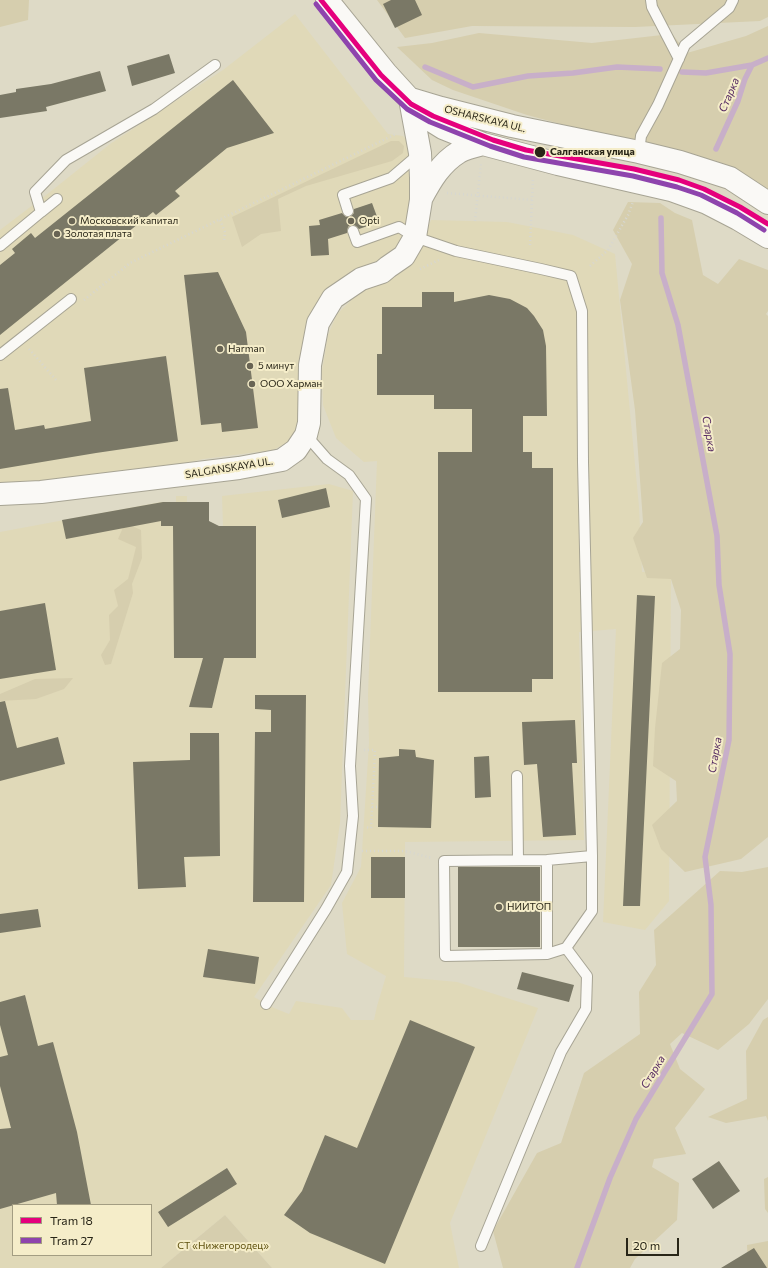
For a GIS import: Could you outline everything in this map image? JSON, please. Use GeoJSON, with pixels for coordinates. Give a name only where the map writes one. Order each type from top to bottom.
{"type":"FeatureCollection","features":[{"type":"Feature","properties":{"kind":"street"},"geometry":{"type":"LineString","coordinates":[[327,0],[386,73],[410,99]]}},
{"type":"Feature","properties":{"kind":"street","name":"OSHARSKAYA UL."},"geometry":{"type":"LineString","coordinates":[[410,99],[512,126],[680,162],[730,178],[768,203]]}},
{"type":"Feature","properties":{"kind":"street","name":"OSHARSKAYA UL."},"geometry":{"type":"LineString","coordinates":[[410,99],[427,118],[482,154],[558,164],[671,190],[707,203],[768,237]]}},
{"type":"Feature","properties":{"kind":"street","name":"SALGANSKAYA UL."},"geometry":{"type":"LineString","coordinates":[[0,494],[41,492],[239,468],[282,460],[296,450],[306,435],[309,424],[310,365],[318,323],[333,298],[360,279],[382,272],[404,256],[415,237],[421,200],[420,153],[410,99]]}},
{"type":"Feature","properties":{"kind":"street","name":"SALGANSKAYA UL."},"geometry":{"type":"LineString","coordinates":[[421,200],[432,179],[442,165],[460,152],[482,154]]}},
{"type":"Feature","properties":{"kind":"lane"},"geometry":{"type":"LineString","coordinates":[[651,0],[652,7],[679,59]]}},
{"type":"Feature","properties":{"kind":"lane"},"geometry":{"type":"LineString","coordinates":[[639,152],[641,136],[658,105],[685,45],[729,8],[733,0]]}},
{"type":"Feature","properties":{"kind":"lane"},"geometry":{"type":"LineString","coordinates":[[41,212],[35,192],[66,160],[154,109],[215,65]]}},
{"type":"Feature","properties":{"kind":"lane"},"geometry":{"type":"LineString","coordinates":[[348,211],[343,195],[391,178],[420,153]]}},
{"type":"Feature","properties":{"kind":"lane"},"geometry":{"type":"LineString","coordinates":[[0,246],[57,199]]}},
{"type":"Feature","properties":{"kind":"lane"},"geometry":{"type":"LineString","coordinates":[[353,231],[357,242],[399,228],[415,237],[456,251],[571,276],[582,311],[583,469],[592,856],[592,911],[566,948],[547,954],[445,956],[444,861],[547,860],[592,856]]}},
{"type":"Feature","properties":{"kind":"lane"},"geometry":{"type":"LineString","coordinates":[[0,355],[71,299]]}},
{"type":"Feature","properties":{"kind":"lane"},"geometry":{"type":"LineString","coordinates":[[266,1004],[326,909],[347,872],[353,816],[350,766],[366,499],[349,475],[327,459],[306,435]]}},
{"type":"Feature","properties":{"kind":"lane"},"geometry":{"type":"LineString","coordinates":[[517,776],[518,860]]}},
{"type":"Feature","properties":{"kind":"lane"},"geometry":{"type":"LineString","coordinates":[[547,860],[547,954]]}},
{"type":"Feature","properties":{"kind":"lane"},"geometry":{"type":"LineString","coordinates":[[481,1246],[560,1052],[586,1009],[587,976],[566,948]]}},
{"type":"Feature","properties":{"kind":"path"},"geometry":{"type":"LineString","coordinates":[[83,300],[130,263],[398,133]]}},
{"type":"Feature","properties":{"kind":"path"},"geometry":{"type":"LineString","coordinates":[[475,221],[482,154]]}},
{"type":"Feature","properties":{"kind":"path"},"geometry":{"type":"LineString","coordinates":[[530,245],[533,178]]}},
{"type":"Feature","properties":{"kind":"path"},"geometry":{"type":"LineString","coordinates":[[442,193],[533,200]]}},
{"type":"Feature","properties":{"kind":"path"},"geometry":{"type":"LineString","coordinates":[[590,266],[608,250],[628,215],[634,201]]}},
{"type":"Feature","properties":{"kind":"path"},"geometry":{"type":"LineString","coordinates":[[220,220],[225,232],[224,241]]}},
{"type":"Feature","properties":{"kind":"path"},"geometry":{"type":"LineString","coordinates":[[26,346],[57,381]]}},
{"type":"Feature","properties":{"kind":"path"},"geometry":{"type":"LineString","coordinates":[[352,750],[374,750],[371,828],[352,827]]}},
{"type":"Feature","properties":{"kind":"path"},"geometry":{"type":"LineString","coordinates":[[372,807],[378,807]]}},
{"type":"Feature","properties":{"kind":"path"},"geometry":{"type":"LineString","coordinates":[[378,851],[405,851],[444,861]]}},
{"type":"Feature","properties":{"kind":"shaded area"},"geometry":{"type":"Polygon","coordinates":[[[295,14],[388,134],[403,136],[409,143],[412,179],[409,215],[396,251],[326,293],[297,427],[288,442],[273,450],[203,459],[176,465],[50,483],[0,485],[0,230],[110,144],[223,70],[295,14]]]}},
{"type":"Feature","properties":{"kind":"shaded area"},"geometry":{"type":"Polygon","coordinates":[[[431,220],[507,222],[573,235],[615,254],[639,507],[642,572],[671,573],[669,901],[645,930],[603,922],[616,629],[579,632],[584,840],[405,842],[404,977],[457,982],[538,1008],[450,1223],[459,1268],[272,1268],[225,1215],[161,1268],[0,1268],[0,532],[161,502],[176,502],[176,496],[187,496],[187,502],[209,502],[209,526],[223,526],[222,496],[329,484],[353,491],[340,823],[331,885],[254,997],[289,1014],[296,1001],[342,1008],[351,1020],[374,1020],[386,976],[347,954],[342,903],[361,867],[369,743],[368,694],[377,461],[364,462],[336,438],[323,405],[322,371],[328,335],[337,314],[362,290],[415,259],[431,220]]]}},
{"type":"Feature","properties":{"kind":"green space"},"geometry":{"type":"Polygon","coordinates":[[[0,0],[29,0],[28,20],[0,27],[0,0]]]}},
{"type":"Feature","properties":{"kind":"green space"},"geometry":{"type":"Polygon","coordinates":[[[377,0],[768,0],[768,17],[760,21],[635,27],[472,26],[405,38],[377,0]]]}},
{"type":"Feature","properties":{"kind":"green space"},"geometry":{"type":"Polygon","coordinates":[[[768,26],[768,190],[716,161],[527,115],[453,90],[432,80],[397,47],[432,43],[479,33],[592,43],[673,35],[687,53],[746,36],[768,26]]]}},
{"type":"Feature","properties":{"kind":"green space"},"geometry":{"type":"Polygon","coordinates":[[[391,141],[399,141],[404,146],[403,153],[392,161],[306,186],[278,199],[281,231],[261,234],[242,247],[232,217],[391,141]]]}},
{"type":"Feature","properties":{"kind":"green space"},"geometry":{"type":"Polygon","coordinates":[[[628,202],[660,203],[675,213],[692,220],[703,275],[718,284],[739,259],[768,270],[768,311],[766,314],[768,316],[768,837],[741,859],[685,872],[661,849],[652,825],[677,801],[676,781],[653,766],[655,728],[662,663],[680,649],[681,610],[671,579],[647,578],[633,538],[643,522],[635,410],[620,300],[632,264],[613,230],[628,202]]]}},
{"type":"Feature","properties":{"kind":"green space"},"geometry":{"type":"Polygon","coordinates":[[[125,523],[141,530],[142,558],[132,584],[133,593],[111,664],[105,665],[101,655],[110,640],[109,615],[118,606],[114,590],[128,579],[136,547],[118,539],[125,523]]]}},
{"type":"Feature","properties":{"kind":"green space"},"geometry":{"type":"Polygon","coordinates":[[[73,678],[64,689],[36,699],[0,701],[0,694],[35,679],[73,678]]]}},
{"type":"Feature","properties":{"kind":"green space"},"geometry":{"type":"Polygon","coordinates":[[[768,867],[768,999],[749,1024],[718,1050],[682,1033],[670,1044],[680,1069],[705,1089],[675,1128],[686,1154],[654,1159],[652,1167],[679,1183],[677,1220],[635,1259],[630,1268],[503,1268],[493,1231],[537,1153],[561,1143],[584,1073],[640,1034],[639,992],[656,965],[654,930],[720,871],[742,872],[768,867]]]}},
{"type":"Feature","properties":{"kind":"green space"},"geometry":{"type":"Polygon","coordinates":[[[768,1017],[768,1121],[766,1116],[726,1123],[708,1117],[747,1099],[746,1051],[763,1020],[768,1017]]]}},
{"type":"Feature","properties":{"kind":"green space"},"geometry":{"type":"Polygon","coordinates":[[[768,1177],[768,1213],[765,1209],[764,1179],[768,1177]]]}},
{"type":"Feature","properties":{"kind":"green space","name":"СТ «Нижегородец»"},"geometry":{"type":"Polygon","coordinates":[[[225,1215],[272,1268],[161,1268],[225,1215]]]}},
{"type":"Feature","properties":{"kind":"green space"},"geometry":{"type":"Polygon","coordinates":[[[768,1241],[768,1268],[748,1268],[747,1245],[768,1241]]]}},
{"type":"Feature","properties":{"kind":"building"},"geometry":{"type":"Polygon","coordinates":[[[391,0],[415,0],[422,15],[395,28],[383,4],[391,0]]]}},
{"type":"Feature","properties":{"kind":"building"},"geometry":{"type":"Polygon","coordinates":[[[169,54],[175,73],[132,86],[127,66],[169,54]]]}},
{"type":"Feature","properties":{"kind":"building"},"geometry":{"type":"Polygon","coordinates":[[[100,71],[106,91],[46,107],[47,111],[0,118],[0,95],[16,92],[16,89],[51,84],[100,71]]]}},
{"type":"Feature","properties":{"kind":"building"},"geometry":{"type":"Polygon","coordinates":[[[233,80],[274,133],[227,148],[175,191],[180,196],[156,215],[153,212],[0,335],[0,265],[15,253],[12,249],[31,233],[35,238],[233,80]]]}},
{"type":"Feature","properties":{"kind":"building"},"geometry":{"type":"Polygon","coordinates":[[[372,203],[379,222],[359,229],[354,225],[350,225],[347,233],[328,239],[329,255],[311,256],[309,226],[320,225],[319,220],[342,213],[346,217],[350,217],[354,213],[354,209],[372,203]]]}},
{"type":"Feature","properties":{"kind":"building","name":"Harman"},"geometry":{"type":"Polygon","coordinates":[[[218,272],[246,332],[258,428],[222,432],[221,423],[201,425],[184,275],[218,272]]]}},
{"type":"Feature","properties":{"kind":"building"},"geometry":{"type":"Polygon","coordinates":[[[422,292],[454,292],[454,302],[489,295],[510,299],[527,308],[543,330],[546,346],[547,416],[523,416],[523,452],[532,452],[532,468],[553,468],[553,679],[532,679],[532,692],[438,692],[438,452],[472,452],[472,409],[434,409],[434,395],[377,395],[377,354],[382,354],[382,307],[422,307],[422,292]]]}},
{"type":"Feature","properties":{"kind":"building"},"geometry":{"type":"Polygon","coordinates":[[[166,356],[178,441],[0,469],[0,389],[8,388],[15,430],[44,425],[45,429],[91,421],[84,368],[166,356]]]}},
{"type":"Feature","properties":{"kind":"building"},"geometry":{"type":"Polygon","coordinates":[[[326,488],[330,507],[282,518],[278,500],[326,488]]]}},
{"type":"Feature","properties":{"kind":"building"},"geometry":{"type":"Polygon","coordinates":[[[163,502],[209,502],[209,521],[219,526],[256,526],[256,658],[224,658],[212,708],[189,707],[203,658],[174,658],[173,526],[161,526],[161,521],[66,539],[62,520],[163,502]]]}},
{"type":"Feature","properties":{"kind":"building"},"geometry":{"type":"Polygon","coordinates":[[[637,595],[655,596],[640,906],[623,906],[637,595]]]}},
{"type":"Feature","properties":{"kind":"building"},"geometry":{"type":"Polygon","coordinates":[[[45,603],[56,670],[0,679],[0,611],[45,603]]]}},
{"type":"Feature","properties":{"kind":"building"},"geometry":{"type":"Polygon","coordinates":[[[255,695],[306,695],[304,902],[253,902],[255,732],[271,732],[271,710],[255,709],[255,695]]]}},
{"type":"Feature","properties":{"kind":"building"},"geometry":{"type":"Polygon","coordinates":[[[5,701],[17,748],[58,737],[65,764],[0,781],[0,702],[5,701]]]}},
{"type":"Feature","properties":{"kind":"building"},"geometry":{"type":"Polygon","coordinates":[[[575,720],[577,763],[572,763],[576,835],[543,837],[537,764],[524,765],[522,722],[575,720]]]}},
{"type":"Feature","properties":{"kind":"building"},"geometry":{"type":"Polygon","coordinates":[[[190,733],[219,733],[220,856],[184,857],[186,887],[138,889],[133,762],[190,760],[190,733]]]}},
{"type":"Feature","properties":{"kind":"building"},"geometry":{"type":"Polygon","coordinates":[[[399,749],[415,750],[416,757],[434,760],[431,828],[378,827],[379,758],[399,756],[399,749]]]}},
{"type":"Feature","properties":{"kind":"building"},"geometry":{"type":"Polygon","coordinates":[[[489,756],[491,797],[475,798],[474,757],[489,756]]]}},
{"type":"Feature","properties":{"kind":"building"},"geometry":{"type":"Polygon","coordinates":[[[371,857],[405,857],[405,898],[371,898],[371,857]]]}},
{"type":"Feature","properties":{"kind":"building","name":"НИИТОП"},"geometry":{"type":"Polygon","coordinates":[[[458,867],[540,867],[540,947],[458,947],[458,867]]]}},
{"type":"Feature","properties":{"kind":"building"},"geometry":{"type":"Polygon","coordinates":[[[38,909],[41,927],[0,933],[0,914],[38,909]]]}},
{"type":"Feature","properties":{"kind":"building"},"geometry":{"type":"Polygon","coordinates":[[[208,949],[259,957],[255,984],[203,977],[208,949]]]}},
{"type":"Feature","properties":{"kind":"building"},"geometry":{"type":"Polygon","coordinates":[[[522,972],[574,985],[569,1002],[517,989],[522,972]]]}},
{"type":"Feature","properties":{"kind":"building"},"geometry":{"type":"Polygon","coordinates":[[[25,995],[38,1046],[53,1042],[77,1132],[91,1204],[57,1204],[56,1193],[18,1204],[12,1204],[12,1206],[0,1209],[0,1129],[11,1128],[0,1086],[0,1057],[8,1055],[0,1025],[0,1002],[25,995]]]}},
{"type":"Feature","properties":{"kind":"building"},"geometry":{"type":"Polygon","coordinates":[[[410,1020],[475,1047],[385,1264],[310,1233],[284,1215],[302,1191],[325,1135],[357,1148],[410,1020]]]}},
{"type":"Feature","properties":{"kind":"building"},"geometry":{"type":"Polygon","coordinates":[[[719,1161],[740,1191],[713,1209],[692,1179],[719,1161]]]}},
{"type":"Feature","properties":{"kind":"building"},"geometry":{"type":"Polygon","coordinates":[[[227,1168],[237,1184],[168,1227],[158,1212],[227,1168]]]}},
{"type":"Feature","properties":{"kind":"building"},"geometry":{"type":"Polygon","coordinates":[[[754,1248],[767,1268],[721,1268],[754,1248]]]}},
{"type":"Feature","properties":{"kind":"waterway","name":"Старка"},"geometry":{"type":"LineString","coordinates":[[716,149],[738,101],[745,79],[752,65],[768,58]]}},
{"type":"Feature","properties":{"kind":"waterway"},"geometry":{"type":"LineString","coordinates":[[682,72],[706,73],[752,65]]}},
{"type":"Feature","properties":{"kind":"waterway"},"geometry":{"type":"LineString","coordinates":[[425,67],[473,87],[528,76],[573,73],[617,67],[660,69]]}},
{"type":"Feature","properties":{"kind":"waterway","name":"Старка"},"geometry":{"type":"LineString","coordinates":[[577,1268],[610,1178],[636,1119],[712,994],[711,905],[705,857],[729,740],[730,654],[719,585],[717,536],[678,325],[662,273],[661,218]]}},
{"type":"Feature","properties":{"kind":"tram line","name":"18"},"geometry":{"type":"LineString","coordinates":[[321,0],[381,75],[411,104],[433,116],[493,140],[526,150],[634,169],[679,180],[704,189],[740,207],[768,224]]}},
{"type":"Feature","properties":{"kind":"tram line","name":"27"},"geometry":{"type":"LineString","coordinates":[[316,4],[376,80],[407,109],[430,122],[490,146],[524,157],[633,176],[677,187],[701,195],[737,213],[764,230]]}},
{"type":"Feature","properties":{"kind":"place","name":"Салганская улица"},"geometry":{"type":"Point","coordinates":[540,152]}},
{"type":"Feature","properties":{"kind":"place","name":"Московский капитал"},"geometry":{"type":"Point","coordinates":[72,221]}},
{"type":"Feature","properties":{"kind":"place","name":"Opti"},"geometry":{"type":"Point","coordinates":[351,221]}},
{"type":"Feature","properties":{"kind":"place","name":"Золотая плата"},"geometry":{"type":"Point","coordinates":[57,234]}},
{"type":"Feature","properties":{"kind":"place","name":"Harman"},"geometry":{"type":"Point","coordinates":[220,349]}},
{"type":"Feature","properties":{"kind":"place","name":"5 минут"},"geometry":{"type":"Point","coordinates":[250,366]}},
{"type":"Feature","properties":{"kind":"place","name":"ООО Харман"},"geometry":{"type":"Point","coordinates":[252,384]}},
{"type":"Feature","properties":{"kind":"place","name":"НИИТОП"},"geometry":{"type":"Point","coordinates":[499,907]}}]}
